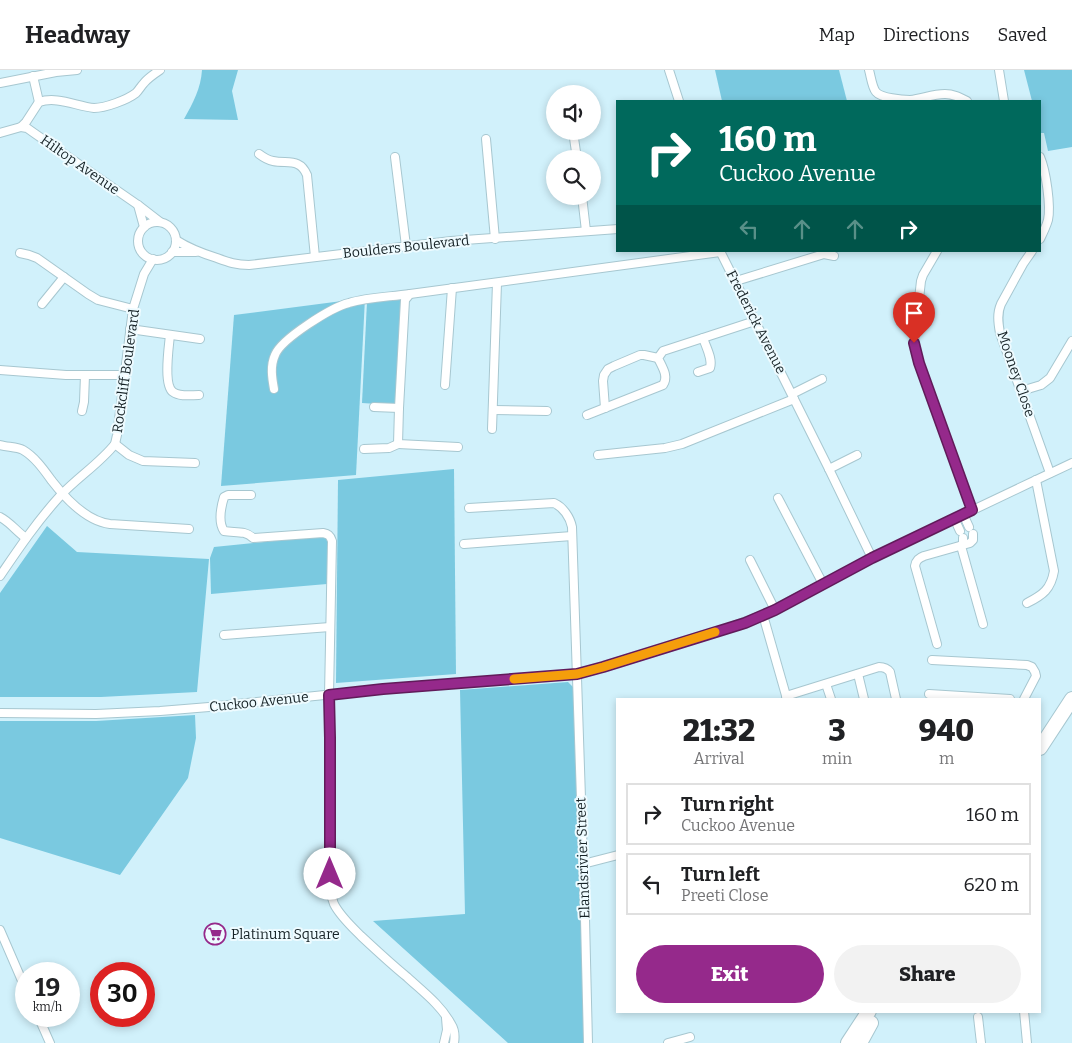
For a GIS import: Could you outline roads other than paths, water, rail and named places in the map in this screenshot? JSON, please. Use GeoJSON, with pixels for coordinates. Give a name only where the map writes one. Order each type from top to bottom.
{"type":"FeatureCollection","features":[{"type":"Feature","properties":{"kind":"highway"},"geometry":{"type":"LineString","coordinates":[[1041,746],[1072,699]]}},
{"type":"Feature","properties":{"kind":"highway"},"geometry":{"type":"LineString","coordinates":[[848,1043],[868,1013]]}},
{"type":"Feature","properties":{"kind":"highway"},"geometry":{"type":"LineString","coordinates":[[860,1043],[876,1013]]}},
{"type":"Feature","properties":{"kind":"street"},"geometry":{"type":"LineString","coordinates":[[0,83],[56,72],[77,70]]}},
{"type":"Feature","properties":{"kind":"street"},"geometry":{"type":"LineString","coordinates":[[0,133],[21,127],[39,102],[52,100],[100,108],[136,93],[149,78],[160,70]]}},
{"type":"Feature","properties":{"kind":"street"},"geometry":{"type":"LineString","coordinates":[[669,70],[679,100]]}},
{"type":"Feature","properties":{"kind":"street"},"geometry":{"type":"LineString","coordinates":[[869,70],[875,91],[884,96],[910,100],[944,94],[964,100]]}},
{"type":"Feature","properties":{"kind":"street"},"geometry":{"type":"LineString","coordinates":[[1000,70],[1004,100]]}},
{"type":"Feature","properties":{"kind":"street"},"geometry":{"type":"LineString","coordinates":[[33,76],[39,102]]}},
{"type":"Feature","properties":{"kind":"street","name":"Hiltop Avenue"},"geometry":{"type":"LineString","coordinates":[[21,127],[27,128],[138,204],[160,222],[169,226],[173,230],[176,240]]}},
{"type":"Feature","properties":{"kind":"street"},"geometry":{"type":"LineString","coordinates":[[486,139],[495,239]]}},
{"type":"Feature","properties":{"kind":"street"},"geometry":{"type":"LineString","coordinates":[[259,154],[265,159],[272,161],[296,163],[305,171],[315,257]]}},
{"type":"Feature","properties":{"kind":"street"},"geometry":{"type":"LineString","coordinates":[[394,157],[406,246]]}},
{"type":"Feature","properties":{"kind":"street"},"geometry":{"type":"LineString","coordinates":[[1041,162],[1048,209],[1048,219],[1041,236]]}},
{"type":"Feature","properties":{"kind":"street"},"geometry":{"type":"LineString","coordinates":[[138,204],[144,227],[139,241],[144,254],[158,260],[166,258],[172,252],[176,240]]}},
{"type":"Feature","properties":{"kind":"street"},"geometry":{"type":"LineString","coordinates":[[583,205],[586,231]]}},
{"type":"Feature","properties":{"kind":"street"},"geometry":{"type":"LineString","coordinates":[[144,227],[160,222]]}},
{"type":"Feature","properties":{"kind":"street","name":"Boulders Boulevard"},"geometry":{"type":"LineString","coordinates":[[176,240],[198,252],[219,258],[230,264],[240,265],[451,241],[616,229]]}},
{"type":"Feature","properties":{"kind":"street","name":"Boulders Boulevard"},"geometry":{"type":"LineString","coordinates":[[172,252],[198,252]]}},
{"type":"Feature","properties":{"kind":"street"},"geometry":{"type":"LineString","coordinates":[[274,389],[272,365],[274,355],[283,343],[328,313],[347,303],[720,252]]}},
{"type":"Feature","properties":{"kind":"street","name":"Frederick Avenue"},"geometry":{"type":"LineString","coordinates":[[720,252],[830,469],[872,558]]}},
{"type":"Feature","properties":{"kind":"street"},"geometry":{"type":"LineString","coordinates":[[936,252],[921,282],[914,343],[919,363],[972,510]]}},
{"type":"Feature","properties":{"kind":"street","name":"Mooney Close"},"geometry":{"type":"LineString","coordinates":[[1031,252],[998,310],[1000,333],[1050,474]]}},
{"type":"Feature","properties":{"kind":"street"},"geometry":{"type":"LineString","coordinates":[[20,253],[37,258],[98,300],[134,309]]}},
{"type":"Feature","properties":{"kind":"street","name":"Rockcliff Boulevard"},"geometry":{"type":"LineString","coordinates":[[144,254],[144,274]]}},
{"type":"Feature","properties":{"kind":"street"},"geometry":{"type":"LineString","coordinates":[[736,281],[824,254],[834,256]]}},
{"type":"Feature","properties":{"kind":"street","name":"Rockcliff Boulevard"},"geometry":{"type":"LineString","coordinates":[[0,575],[42,516],[62,494],[115,444],[134,309],[144,274],[153,259]]}},
{"type":"Feature","properties":{"kind":"street"},"geometry":{"type":"LineString","coordinates":[[42,304],[64,277]]}},
{"type":"Feature","properties":{"kind":"street"},"geometry":{"type":"LineString","coordinates":[[492,430],[497,283]]}},
{"type":"Feature","properties":{"kind":"street"},"geometry":{"type":"LineString","coordinates":[[445,385],[452,288]]}},
{"type":"Feature","properties":{"kind":"street"},"geometry":{"type":"LineString","coordinates":[[398,444],[405,300],[410,294]]}},
{"type":"Feature","properties":{"kind":"street"},"geometry":{"type":"LineString","coordinates":[[658,358],[663,351],[755,321]]}},
{"type":"Feature","properties":{"kind":"street"},"geometry":{"type":"LineString","coordinates":[[130,329],[200,339]]}},
{"type":"Feature","properties":{"kind":"street"},"geometry":{"type":"LineString","coordinates":[[170,335],[167,376],[170,389],[174,393],[199,395]]}},
{"type":"Feature","properties":{"kind":"street"},"geometry":{"type":"LineString","coordinates":[[698,372],[710,368],[712,365],[703,338]]}},
{"type":"Feature","properties":{"kind":"street"},"geometry":{"type":"LineString","coordinates":[[1021,391],[1041,385],[1050,378],[1072,341]]}},
{"type":"Feature","properties":{"kind":"street"},"geometry":{"type":"LineString","coordinates":[[605,408],[603,381],[608,369],[640,355],[658,358]]}},
{"type":"Feature","properties":{"kind":"street"},"geometry":{"type":"LineString","coordinates":[[587,415],[663,385],[666,376],[658,358]]}},
{"type":"Feature","properties":{"kind":"street"},"geometry":{"type":"LineString","coordinates":[[0,370],[66,375],[125,375]]}},
{"type":"Feature","properties":{"kind":"street"},"geometry":{"type":"LineString","coordinates":[[82,411],[85,375]]}},
{"type":"Feature","properties":{"kind":"street"},"geometry":{"type":"LineString","coordinates":[[598,455],[665,448],[682,444],[793,396],[822,379]]}},
{"type":"Feature","properties":{"kind":"street"},"geometry":{"type":"LineString","coordinates":[[374,407],[399,408]]}},
{"type":"Feature","properties":{"kind":"street"},"geometry":{"type":"LineString","coordinates":[[493,410],[546,412]]}},
{"type":"Feature","properties":{"kind":"street"},"geometry":{"type":"LineString","coordinates":[[115,444],[129,455],[143,461],[195,463]]}},
{"type":"Feature","properties":{"kind":"street"},"geometry":{"type":"LineString","coordinates":[[364,449],[389,448],[398,444],[458,447]]}},
{"type":"Feature","properties":{"kind":"street"},"geometry":{"type":"LineString","coordinates":[[0,445],[23,450],[34,460],[62,494],[89,516],[104,523],[189,529]]}},
{"type":"Feature","properties":{"kind":"street"},"geometry":{"type":"LineString","coordinates":[[830,469],[857,455]]}},
{"type":"Feature","properties":{"kind":"street","name":"Cuckoo Avenue"},"geometry":{"type":"LineString","coordinates":[[0,713],[96,714],[209,708],[383,689],[577,674],[724,630],[775,610],[872,558],[1072,463]]}},
{"type":"Feature","properties":{"kind":"street"},"geometry":{"type":"LineString","coordinates":[[1027,603],[1046,591],[1052,581],[1054,571],[1036,480]]}},
{"type":"Feature","properties":{"kind":"street"},"geometry":{"type":"LineString","coordinates":[[251,495],[228,495],[224,497],[221,526],[224,531],[244,532],[254,538],[322,533],[331,536],[329,695],[330,887],[332,901],[348,924],[442,1011],[452,1025],[455,1033],[454,1043]]}},
{"type":"Feature","properties":{"kind":"street"},"geometry":{"type":"LineString","coordinates":[[778,498],[823,584]]}},
{"type":"Feature","properties":{"kind":"street","name":"Elandsrivier Street"},"geometry":{"type":"LineString","coordinates":[[469,508],[554,503],[561,508],[571,521],[588,1043]]}},
{"type":"Feature","properties":{"kind":"street"},"geometry":{"type":"LineString","coordinates":[[936,644],[915,566],[919,558],[961,538],[970,542],[972,540],[971,530],[963,514]]}},
{"type":"Feature","properties":{"kind":"street"},"geometry":{"type":"LineString","coordinates":[[0,517],[26,538]]}},
{"type":"Feature","properties":{"kind":"street"},"geometry":{"type":"LineString","coordinates":[[954,518],[983,624]]}},
{"type":"Feature","properties":{"kind":"street"},"geometry":{"type":"LineString","coordinates":[[464,544],[572,536]]}},
{"type":"Feature","properties":{"kind":"street"},"geometry":{"type":"LineString","coordinates":[[750,560],[775,610]]}},
{"type":"Feature","properties":{"kind":"street"},"geometry":{"type":"LineString","coordinates":[[763,615],[787,697],[878,667],[884,667],[890,672],[896,698]]}},
{"type":"Feature","properties":{"kind":"street"},"geometry":{"type":"LineString","coordinates":[[224,635],[330,627]]}},
{"type":"Feature","properties":{"kind":"street"},"geometry":{"type":"LineString","coordinates":[[932,660],[1026,665],[1032,667],[1036,676],[1025,698]]}},
{"type":"Feature","properties":{"kind":"street"},"geometry":{"type":"LineString","coordinates":[[858,674],[864,698]]}},
{"type":"Feature","properties":{"kind":"street"},"geometry":{"type":"LineString","coordinates":[[826,684],[831,698]]}},
{"type":"Feature","properties":{"kind":"street"},"geometry":{"type":"LineString","coordinates":[[929,694],[994,698]]}},
{"type":"Feature","properties":{"kind":"street"},"geometry":{"type":"LineString","coordinates":[[583,864],[616,856]]}},
{"type":"Feature","properties":{"kind":"street"},"geometry":{"type":"LineString","coordinates":[[0,930],[15,965]]}},
{"type":"Feature","properties":{"kind":"street"},"geometry":{"type":"LineString","coordinates":[[1024,1013],[1027,1043]]}},
{"type":"Feature","properties":{"kind":"street"},"geometry":{"type":"LineString","coordinates":[[444,1043],[447,1030],[446,1017]]}},
{"type":"Feature","properties":{"kind":"street"},"geometry":{"type":"LineString","coordinates":[[978,1018],[981,1043]]}},
{"type":"Feature","properties":{"kind":"street"},"geometry":{"type":"LineString","coordinates":[[43,1027],[50,1043]]}},
{"type":"Feature","properties":{"kind":"street"},"geometry":{"type":"LineString","coordinates":[[668,1043],[690,1037]]}},
{"type":"Feature","properties":{"kind":"place","name":"Platinum Square"},"geometry":{"type":"Point","coordinates":[215,934]}}]}
